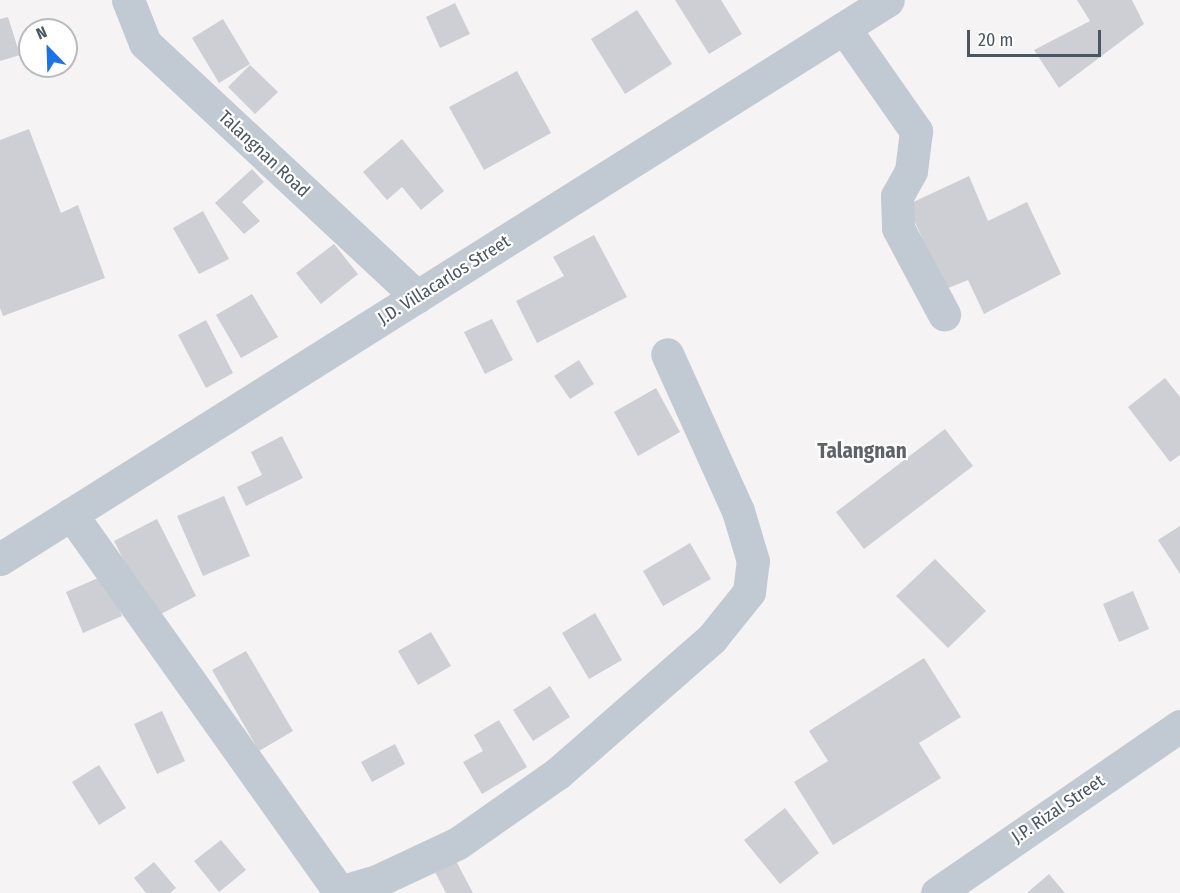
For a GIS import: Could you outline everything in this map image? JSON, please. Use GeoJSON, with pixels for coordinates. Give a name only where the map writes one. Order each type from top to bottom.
{"type":"FeatureCollection","features":[{"type":"Feature","properties":{"kind":"street","name":"Talangnan Road"},"geometry":{"type":"LineString","coordinates":[[128,0],[145,43],[417,297]]}},
{"type":"Feature","properties":{"kind":"street","name":"J.D. Villacarlos Street"},"geometry":{"type":"LineString","coordinates":[[0,559],[888,0]]}},
{"type":"Feature","properties":{"kind":"street"},"geometry":{"type":"LineString","coordinates":[[844,28],[916,131],[911,171],[897,196],[898,228],[944,314]]}},
{"type":"Feature","properties":{"kind":"street"},"geometry":{"type":"LineString","coordinates":[[71,514],[337,892],[378,881],[458,843],[558,773],[712,638],[749,591],[753,561],[738,511],[667,354]]}},
{"type":"Feature","properties":{"kind":"street","name":"J.P. Rizal Street"},"geometry":{"type":"LineString","coordinates":[[937,893],[1180,726]]}},
{"type":"Feature","properties":{"kind":"building"},"geometry":{"type":"Polygon","coordinates":[[[675,0],[721,0],[742,34],[709,54],[675,0]]]}},
{"type":"Feature","properties":{"kind":"building"},"geometry":{"type":"Polygon","coordinates":[[[1077,0],[1132,0],[1144,24],[1059,88],[1034,50],[1090,21],[1077,0]]]}},
{"type":"Feature","properties":{"kind":"building"},"geometry":{"type":"Polygon","coordinates":[[[455,3],[470,34],[440,48],[426,17],[455,3]]]}},
{"type":"Feature","properties":{"kind":"building"},"geometry":{"type":"Polygon","coordinates":[[[637,10],[672,64],[625,94],[591,39],[637,10]]]}},
{"type":"Feature","properties":{"kind":"building"},"geometry":{"type":"Polygon","coordinates":[[[8,17],[18,56],[0,61],[0,19],[8,17]]]}},
{"type":"Feature","properties":{"kind":"building"},"geometry":{"type":"Polygon","coordinates":[[[223,19],[250,64],[219,83],[192,38],[223,19]]]}},
{"type":"Feature","properties":{"kind":"building"},"geometry":{"type":"Polygon","coordinates":[[[250,65],[278,92],[255,114],[228,87],[250,65]]]}},
{"type":"Feature","properties":{"kind":"building"},"geometry":{"type":"Polygon","coordinates":[[[517,71],[551,133],[484,170],[449,107],[517,71]]]}},
{"type":"Feature","properties":{"kind":"building"},"geometry":{"type":"Polygon","coordinates":[[[29,129],[61,213],[78,205],[105,278],[3,316],[0,308],[0,140],[29,129]]]}},
{"type":"Feature","properties":{"kind":"building"},"geometry":{"type":"Polygon","coordinates":[[[402,139],[444,191],[421,210],[402,187],[387,200],[363,172],[402,139]]]}},
{"type":"Feature","properties":{"kind":"building"},"geometry":{"type":"Polygon","coordinates":[[[252,169],[264,182],[242,202],[260,221],[244,234],[215,203],[252,169]]]}},
{"type":"Feature","properties":{"kind":"building"},"geometry":{"type":"Polygon","coordinates":[[[969,176],[988,221],[1027,202],[1061,274],[984,314],[968,280],[946,289],[907,205],[969,176]]]}},
{"type":"Feature","properties":{"kind":"building"},"geometry":{"type":"Polygon","coordinates":[[[203,211],[229,259],[199,274],[173,228],[203,211]]]}},
{"type":"Feature","properties":{"kind":"building"},"geometry":{"type":"Polygon","coordinates":[[[594,235],[627,297],[537,343],[516,301],[564,276],[553,257],[594,235]]]}},
{"type":"Feature","properties":{"kind":"building"},"geometry":{"type":"Polygon","coordinates":[[[334,244],[358,274],[321,304],[296,273],[334,244]]]}},
{"type":"Feature","properties":{"kind":"building"},"geometry":{"type":"Polygon","coordinates":[[[252,294],[278,337],[241,358],[216,315],[252,294]]]}},
{"type":"Feature","properties":{"kind":"building"},"geometry":{"type":"Polygon","coordinates":[[[492,319],[513,360],[485,374],[464,332],[492,319]]]}},
{"type":"Feature","properties":{"kind":"building"},"geometry":{"type":"Polygon","coordinates":[[[206,320],[233,373],[206,388],[178,335],[206,320]]]}},
{"type":"Feature","properties":{"kind":"building"},"geometry":{"type":"Polygon","coordinates":[[[579,360],[594,384],[570,399],[554,376],[579,360]]]}},
{"type":"Feature","properties":{"kind":"building"},"geometry":{"type":"Polygon","coordinates":[[[1165,378],[1180,397],[1180,455],[1170,462],[1128,407],[1165,378]]]}},
{"type":"Feature","properties":{"kind":"building"},"geometry":{"type":"Polygon","coordinates":[[[656,388],[680,432],[638,456],[614,412],[656,388]]]}},
{"type":"Feature","properties":{"kind":"building"},"geometry":{"type":"Polygon","coordinates":[[[945,429],[973,466],[864,549],[836,512],[945,429]]]}},
{"type":"Feature","properties":{"kind":"building"},"geometry":{"type":"Polygon","coordinates":[[[282,436],[303,478],[246,506],[237,487],[262,475],[251,452],[282,436]]]}},
{"type":"Feature","properties":{"kind":"building"},"geometry":{"type":"Polygon","coordinates":[[[224,496],[250,556],[203,576],[177,516],[224,496]]]}},
{"type":"Feature","properties":{"kind":"building"},"geometry":{"type":"Polygon","coordinates":[[[157,519],[196,596],[153,618],[114,541],[157,519]]]}},
{"type":"Feature","properties":{"kind":"building"},"geometry":{"type":"Polygon","coordinates":[[[1180,526],[1180,574],[1158,540],[1180,526]]]}},
{"type":"Feature","properties":{"kind":"building"},"geometry":{"type":"Polygon","coordinates":[[[690,543],[711,579],[663,606],[643,571],[690,543]]]}},
{"type":"Feature","properties":{"kind":"building"},"geometry":{"type":"Polygon","coordinates":[[[935,559],[986,611],[948,648],[896,596],[935,559]]]}},
{"type":"Feature","properties":{"kind":"building"},"geometry":{"type":"Polygon","coordinates":[[[105,575],[122,616],[83,633],[66,592],[105,575]]]}},
{"type":"Feature","properties":{"kind":"building"},"geometry":{"type":"Polygon","coordinates":[[[1133,591],[1149,629],[1119,642],[1103,604],[1133,591]]]}},
{"type":"Feature","properties":{"kind":"building"},"geometry":{"type":"Polygon","coordinates":[[[595,613],[622,660],[589,679],[562,633],[595,613]]]}},
{"type":"Feature","properties":{"kind":"building"},"geometry":{"type":"Polygon","coordinates":[[[431,632],[451,666],[418,685],[398,651],[431,632]]]}},
{"type":"Feature","properties":{"kind":"building"},"geometry":{"type":"Polygon","coordinates":[[[246,651],[293,731],[259,751],[212,670],[246,651]]]}},
{"type":"Feature","properties":{"kind":"building"},"geometry":{"type":"Polygon","coordinates":[[[924,658],[961,717],[919,743],[941,778],[833,845],[794,782],[828,761],[809,731],[924,658]]]}},
{"type":"Feature","properties":{"kind":"building"},"geometry":{"type":"Polygon","coordinates":[[[550,686],[570,717],[533,741],[513,710],[550,686]]]}},
{"type":"Feature","properties":{"kind":"building"},"geometry":{"type":"Polygon","coordinates":[[[162,711],[185,761],[157,774],[134,724],[162,711]]]}},
{"type":"Feature","properties":{"kind":"building"},"geometry":{"type":"Polygon","coordinates":[[[499,720],[527,767],[482,794],[463,762],[483,751],[474,735],[499,720]]]}},
{"type":"Feature","properties":{"kind":"building"},"geometry":{"type":"Polygon","coordinates":[[[395,744],[405,764],[372,782],[361,762],[395,744]]]}},
{"type":"Feature","properties":{"kind":"building"},"geometry":{"type":"Polygon","coordinates":[[[99,765],[126,808],[99,825],[72,782],[99,765]]]}},
{"type":"Feature","properties":{"kind":"building"},"geometry":{"type":"Polygon","coordinates":[[[785,808],[819,853],[780,884],[744,840],[785,808]]]}},
{"type":"Feature","properties":{"kind":"building"},"geometry":{"type":"Polygon","coordinates":[[[221,840],[246,870],[219,892],[194,861],[221,840]]]}},
{"type":"Feature","properties":{"kind":"building"},"geometry":{"type":"Polygon","coordinates":[[[456,861],[473,893],[446,893],[435,872],[456,861]]]}},
{"type":"Feature","properties":{"kind":"building"},"geometry":{"type":"Polygon","coordinates":[[[154,862],[176,888],[170,893],[146,893],[134,878],[154,862]]]}},
{"type":"Feature","properties":{"kind":"building"},"geometry":{"type":"Polygon","coordinates":[[[1049,874],[1065,893],[1027,893],[1049,874]]]}},
{"type":"Feature","properties":{"kind":"district","name":"Talangnan"},"geometry":{"type":"Point","coordinates":[862,451]}}]}
